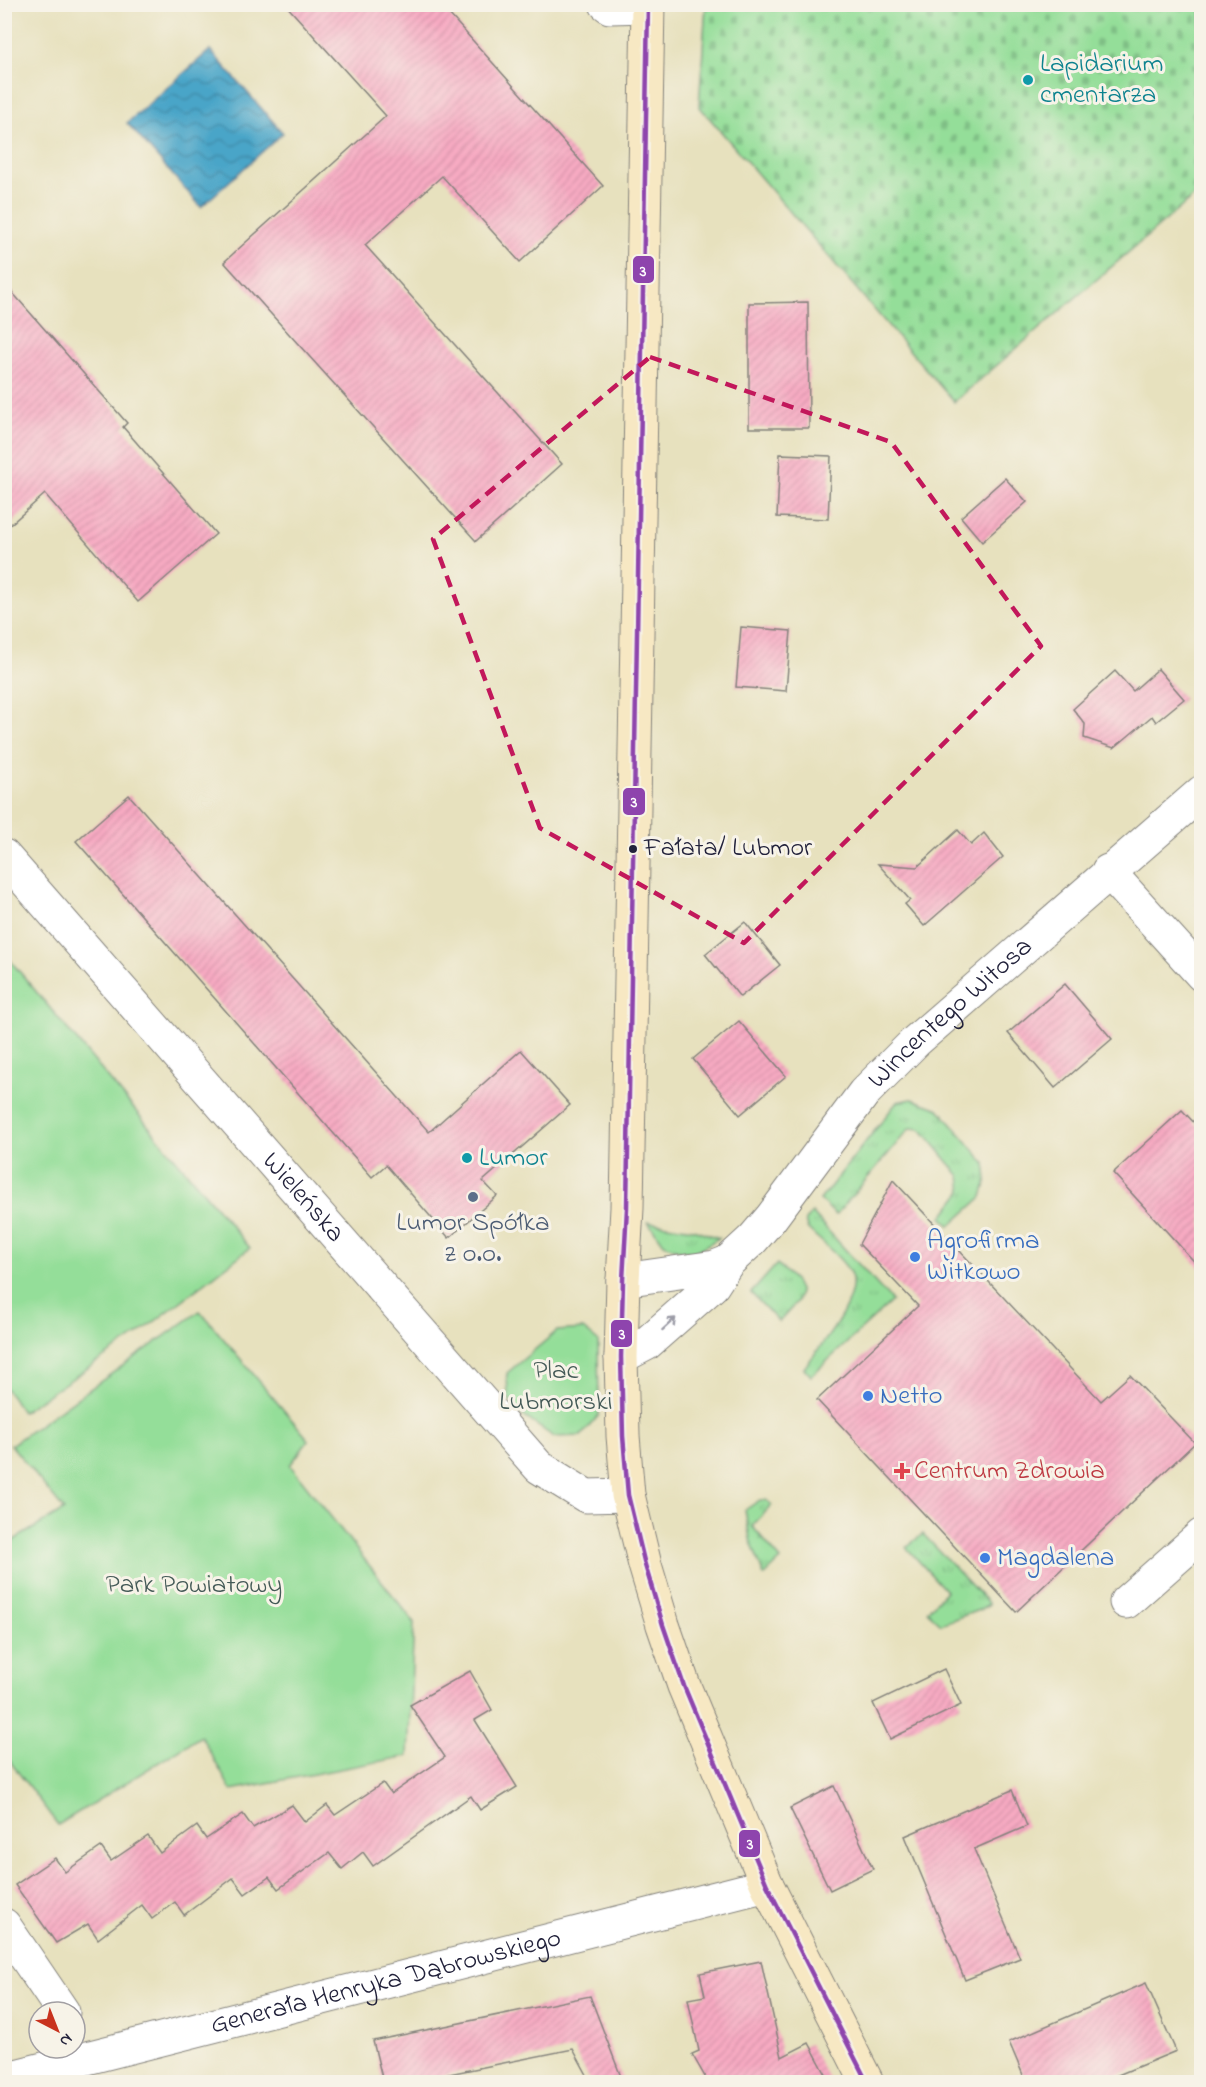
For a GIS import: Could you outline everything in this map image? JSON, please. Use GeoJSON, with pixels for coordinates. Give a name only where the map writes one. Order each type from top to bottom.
{"type":"FeatureCollection","features":[{"type":"Feature","properties":{"kind":"main road"},"geometry":{"type":"LineString","coordinates":[[648,5],[628,1196],[621,1357],[623,1436],[628,1495],[645,1565],[681,1676],[714,1761],[767,1885],[867,2082]]}},
{"type":"Feature","properties":{"kind":"street"},"geometry":{"type":"LineString","coordinates":[[606,4],[610,7],[648,5]]}},
{"type":"Feature","properties":{"kind":"street","name":"Wincentego Witosa"},"geometry":{"type":"LineString","coordinates":[[621,1357],[646,1344],[713,1285],[728,1262],[753,1239],[771,1218],[864,1093],[916,1041],[1108,871],[1202,792]]}},
{"type":"Feature","properties":{"kind":"street","name":"Wieleńska"},"geometry":{"type":"LineString","coordinates":[[4,856],[539,1467],[586,1497],[628,1495]]}},
{"type":"Feature","properties":{"kind":"street"},"geometry":{"type":"LineString","coordinates":[[1108,871],[1202,975]]}},
{"type":"Feature","properties":{"kind":"street","name":"Wincentego Witosa"},"geometry":{"type":"LineString","coordinates":[[623,1280],[715,1267],[728,1262]]}},
{"type":"Feature","properties":{"kind":"street"},"geometry":{"type":"LineString","coordinates":[[1126,1602],[1202,1535]]}},
{"type":"Feature","properties":{"kind":"street","name":"Generała Henryka Dąbrowskiego"},"geometry":{"type":"LineString","coordinates":[[87,2048],[767,1885]]}},
{"type":"Feature","properties":{"kind":"street"},"geometry":{"type":"LineString","coordinates":[[4,1925],[55,2000]]}},
{"type":"Feature","properties":{"kind":"street","name":"Generała Henryka Dąbrowskiego"},"geometry":{"type":"LineString","coordinates":[[4,2079],[52,2060]]}},
{"type":"Feature","properties":{"kind":"highlighted area"},"geometry":{"type":"Polygon","coordinates":[[[650,357],[891,442],[1041,646],[744,943],[540,828],[433,539],[650,357]]]}},
{"type":"Feature","properties":{"kind":"green space"},"geometry":{"type":"Polygon","coordinates":[[[706,5],[1201,5],[1201,190],[954,402],[699,106],[706,5]]]}},
{"type":"Feature","properties":{"kind":"green space"},"geometry":{"type":"Polygon","coordinates":[[[4,953],[250,1248],[136,1336],[22,1412],[4,1386],[4,953]]]}},
{"type":"Feature","properties":{"kind":"green space"},"geometry":{"type":"Polygon","coordinates":[[[912,1099],[939,1109],[985,1163],[987,1180],[982,1197],[950,1226],[942,1217],[962,1191],[960,1176],[921,1129],[910,1128],[836,1215],[820,1200],[897,1102],[912,1099]]]}},
{"type":"Feature","properties":{"kind":"green space"},"geometry":{"type":"Polygon","coordinates":[[[812,1213],[892,1301],[811,1376],[804,1368],[829,1335],[846,1307],[851,1294],[852,1282],[849,1271],[840,1260],[807,1228],[805,1220],[812,1213]]]}},
{"type":"Feature","properties":{"kind":"green space"},"geometry":{"type":"Polygon","coordinates":[[[648,1222],[693,1229],[719,1238],[693,1253],[679,1250],[664,1244],[648,1222]]]}},
{"type":"Feature","properties":{"kind":"green space"},"geometry":{"type":"Polygon","coordinates":[[[777,1264],[794,1280],[800,1292],[797,1302],[779,1322],[751,1293],[777,1264]]]}},
{"type":"Feature","properties":{"kind":"green space","name":"Park Powiatowy"},"geometry":{"type":"Polygon","coordinates":[[[200,1311],[309,1440],[290,1465],[414,1622],[408,1756],[231,1790],[201,1736],[58,1825],[5,1755],[4,1546],[64,1510],[11,1445],[200,1311]]]}},
{"type":"Feature","properties":{"kind":"green space","name":"Plac Lubmorski"},"geometry":{"type":"Polygon","coordinates":[[[583,1329],[598,1341],[599,1415],[581,1436],[554,1437],[522,1415],[508,1398],[507,1373],[557,1331],[583,1329]]]}},
{"type":"Feature","properties":{"kind":"green space"},"geometry":{"type":"Polygon","coordinates":[[[760,1500],[766,1500],[772,1505],[752,1526],[781,1560],[764,1576],[750,1539],[745,1510],[760,1500]]]}},
{"type":"Feature","properties":{"kind":"green space"},"geometry":{"type":"Polygon","coordinates":[[[923,1534],[989,1604],[941,1624],[927,1611],[946,1591],[906,1547],[923,1534]]]}},
{"type":"Feature","properties":{"kind":"water"},"geometry":{"type":"Polygon","coordinates":[[[210,50],[283,133],[201,207],[127,123],[210,50]]]}},
{"type":"Feature","properties":{"kind":"building"},"geometry":{"type":"Polygon","coordinates":[[[285,4],[440,4],[603,186],[520,262],[442,176],[365,245],[562,464],[476,541],[224,262],[386,116],[285,4]]]}},
{"type":"Feature","properties":{"kind":"building"},"geometry":{"type":"Polygon","coordinates":[[[4,283],[127,423],[123,427],[216,534],[138,602],[45,494],[4,530],[4,283]]]}},
{"type":"Feature","properties":{"kind":"building"},"geometry":{"type":"Polygon","coordinates":[[[808,302],[809,428],[749,428],[749,303],[808,302]]]}},
{"type":"Feature","properties":{"kind":"building"},"geometry":{"type":"Polygon","coordinates":[[[780,454],[831,456],[828,519],[777,517],[780,454]]]}},
{"type":"Feature","properties":{"kind":"building"},"geometry":{"type":"Polygon","coordinates":[[[1005,478],[1027,502],[982,542],[961,517],[1005,478]]]}},
{"type":"Feature","properties":{"kind":"building"},"geometry":{"type":"Polygon","coordinates":[[[741,627],[791,631],[786,691],[736,687],[741,627]]]}},
{"type":"Feature","properties":{"kind":"building"},"geometry":{"type":"Polygon","coordinates":[[[1158,669],[1184,699],[1156,722],[1152,716],[1114,748],[1084,738],[1085,724],[1073,709],[1115,671],[1133,691],[1158,669]]]}},
{"type":"Feature","properties":{"kind":"building"},"geometry":{"type":"Polygon","coordinates":[[[129,795],[429,1132],[521,1050],[570,1105],[483,1181],[497,1196],[449,1238],[386,1165],[372,1177],[76,841],[129,795]]]}},
{"type":"Feature","properties":{"kind":"building"},"geometry":{"type":"Polygon","coordinates":[[[958,830],[971,845],[984,833],[1003,857],[924,926],[905,904],[910,900],[878,864],[917,867],[958,830]]]}},
{"type":"Feature","properties":{"kind":"building"},"geometry":{"type":"Polygon","coordinates":[[[745,922],[780,965],[740,997],[705,954],[745,922]]]}},
{"type":"Feature","properties":{"kind":"building"},"geometry":{"type":"Polygon","coordinates":[[[1065,984],[1112,1039],[1055,1088],[1008,1033],[1065,984]]]}},
{"type":"Feature","properties":{"kind":"building"},"geometry":{"type":"Polygon","coordinates":[[[739,1021],[786,1076],[740,1115],[693,1059],[739,1021]]]}},
{"type":"Feature","properties":{"kind":"building"},"geometry":{"type":"Polygon","coordinates":[[[1182,1110],[1202,1131],[1202,1270],[1113,1173],[1182,1110]]]}},
{"type":"Feature","properties":{"kind":"building"},"geometry":{"type":"Polygon","coordinates":[[[893,1180],[1101,1401],[1130,1375],[1195,1443],[1016,1612],[817,1400],[918,1306],[859,1244],[893,1180]]]}},
{"type":"Feature","properties":{"kind":"building"},"geometry":{"type":"Polygon","coordinates":[[[944,1669],[961,1705],[890,1739],[873,1703],[944,1669]]]}},
{"type":"Feature","properties":{"kind":"building"},"geometry":{"type":"Polygon","coordinates":[[[470,1671],[492,1710],[475,1720],[517,1787],[480,1810],[471,1796],[373,1866],[363,1852],[342,1869],[329,1853],[278,1889],[269,1877],[245,1894],[233,1878],[184,1915],[175,1902],[152,1919],[142,1905],[98,1939],[88,1924],[56,1943],[15,1885],[55,1858],[65,1872],[101,1847],[111,1861],[148,1836],[160,1853],[197,1826],[206,1839],[243,1814],[253,1828],[292,1805],[305,1822],[327,1805],[335,1815],[383,1783],[391,1794],[445,1757],[410,1705],[470,1671]]]}},
{"type":"Feature","properties":{"kind":"building"},"geometry":{"type":"Polygon","coordinates":[[[834,1786],[873,1869],[830,1890],[790,1808],[834,1786]]]}},
{"type":"Feature","properties":{"kind":"building"},"geometry":{"type":"Polygon","coordinates":[[[1012,1790],[1027,1826],[974,1849],[1020,1958],[965,1980],[905,1836],[1012,1790]]]}},
{"type":"Feature","properties":{"kind":"building"},"geometry":{"type":"Polygon","coordinates":[[[761,1961],[782,2057],[809,2043],[830,2082],[708,2082],[692,2054],[699,2051],[688,1999],[705,1996],[700,1973],[761,1961]]]}},
{"type":"Feature","properties":{"kind":"building"},"geometry":{"type":"Polygon","coordinates":[[[1146,1983],[1176,2051],[1101,2082],[1026,2082],[1009,2042],[1146,1983]]]}},
{"type":"Feature","properties":{"kind":"building"},"geometry":{"type":"Polygon","coordinates":[[[590,1996],[623,2082],[591,2082],[573,2049],[410,2082],[383,2082],[373,2041],[590,1996]]]}},
{"type":"Feature","properties":{"kind":"transit line","name":"3"},"geometry":{"type":"LineString","coordinates":[[648,4],[627,1208],[621,1357],[623,1436],[628,1495],[645,1565],[684,1686],[767,1885],[867,2082]]}},
{"type":"Feature","properties":{"kind":"place","name":"Lapidarium cmentarza"},"geometry":{"type":"Point","coordinates":[1028,80]}},
{"type":"Feature","properties":{"kind":"place","name":"Fałata/ Lubmor"},"geometry":{"type":"Point","coordinates":[633,849]}},
{"type":"Feature","properties":{"kind":"place","name":"Lumor"},"geometry":{"type":"Point","coordinates":[467,1158]}},
{"type":"Feature","properties":{"kind":"place","name":"Lumor Spółka z o.o."},"geometry":{"type":"Point","coordinates":[473,1197]}},
{"type":"Feature","properties":{"kind":"place","name":"Agrofirma Witkowo"},"geometry":{"type":"Point","coordinates":[915,1257]}},
{"type":"Feature","properties":{"kind":"place","name":"Netto"},"geometry":{"type":"Point","coordinates":[868,1396]}},
{"type":"Feature","properties":{"kind":"place","name":"Centrum Zdrowia"},"geometry":{"type":"Point","coordinates":[902,1471]}},
{"type":"Feature","properties":{"kind":"place","name":"Magdalena"},"geometry":{"type":"Point","coordinates":[985,1558]}}]}
